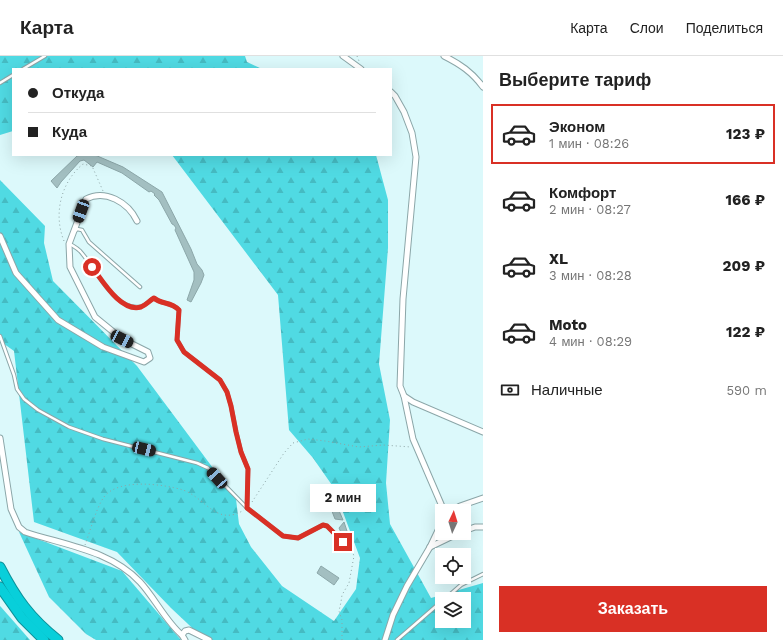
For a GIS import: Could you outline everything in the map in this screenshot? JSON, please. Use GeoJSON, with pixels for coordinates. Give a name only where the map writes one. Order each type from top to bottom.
{"type":"FeatureCollection","features":[{"type":"Feature","properties":{"kind":"highway"},"geometry":{"type":"LineString","coordinates":[[0,567],[10,587],[28,613],[58,640]]}},
{"type":"Feature","properties":{"kind":"highway"},"geometry":{"type":"LineString","coordinates":[[0,587],[22,618],[44,640]]}},
{"type":"Feature","properties":{"kind":"street"},"geometry":{"type":"LineString","coordinates":[[343,56],[360,68]]}},
{"type":"Feature","properties":{"kind":"street"},"geometry":{"type":"LineString","coordinates":[[444,56],[460,64],[475,77],[483,87]]}},
{"type":"Feature","properties":{"kind":"street"},"geometry":{"type":"LineString","coordinates":[[392,93],[407,119],[412,134],[416,157],[403,299],[400,386],[404,396],[417,448],[441,504]]}},
{"type":"Feature","properties":{"kind":"street"},"geometry":{"type":"LineString","coordinates":[[0,236],[16,273],[58,320],[103,347],[144,362],[150,358],[148,352],[122,339],[95,317],[70,267],[69,244],[86,199],[94,195],[111,196],[126,206],[134,214],[136,220]]}},
{"type":"Feature","properties":{"kind":"street"},"geometry":{"type":"LineString","coordinates":[[404,396],[422,407],[483,432]]}},
{"type":"Feature","properties":{"kind":"street"},"geometry":{"type":"LineString","coordinates":[[0,438],[11,510],[19,527],[25,532],[83,549],[110,560],[125,570],[139,581],[183,637]]}},
{"type":"Feature","properties":{"kind":"street"},"geometry":{"type":"LineString","coordinates":[[466,504],[483,498]]}},
{"type":"Feature","properties":{"kind":"street"},"geometry":{"type":"LineString","coordinates":[[471,528],[483,527]]}},
{"type":"Feature","properties":{"kind":"street"},"geometry":{"type":"LineString","coordinates":[[386,640],[394,615],[407,586],[435,537]]}},
{"type":"Feature","properties":{"kind":"street"},"geometry":{"type":"LineString","coordinates":[[430,548],[445,540]]}},
{"type":"Feature","properties":{"kind":"street"},"geometry":{"type":"LineString","coordinates":[[183,637],[185,631],[189,630],[209,640]]}},
{"type":"Feature","properties":{"kind":"lane"},"geometry":{"type":"LineString","coordinates":[[25,68],[45,56]]}},
{"type":"Feature","properties":{"kind":"lane"},"geometry":{"type":"LineString","coordinates":[[0,82],[12,76]]}},
{"type":"Feature","properties":{"kind":"lane"},"geometry":{"type":"LineString","coordinates":[[73,233],[77,229],[82,230],[89,242],[140,287]]}},
{"type":"Feature","properties":{"kind":"lane"},"geometry":{"type":"LineString","coordinates":[[69,244],[79,249],[119,301],[139,308],[154,298],[158,301],[172,304],[179,310],[177,340],[184,352],[220,380],[227,392],[241,452],[248,469],[247,508]]}},
{"type":"Feature","properties":{"kind":"lane"},"geometry":{"type":"LineString","coordinates":[[0,336],[14,375],[17,389],[24,399],[38,410],[103,440],[198,463],[208,468],[247,508],[283,536],[298,538],[323,525],[327,526],[343,542]]}},
{"type":"Feature","properties":{"kind":"lane"},"geometry":{"type":"LineString","coordinates":[[453,592],[461,585],[483,574]]}},
{"type":"Feature","properties":{"kind":"lane"},"geometry":{"type":"LineString","coordinates":[[397,640],[435,607]]}},
{"type":"Feature","properties":{"kind":"path"},"geometry":{"type":"LineString","coordinates":[[69,244],[64,240],[59,214],[60,200],[70,176],[83,164],[92,166],[104,196]]}},
{"type":"Feature","properties":{"kind":"path"},"geometry":{"type":"LineString","coordinates":[[83,549],[105,496],[112,490],[130,484],[150,484],[184,490],[212,511],[224,515],[238,514],[247,508],[284,453],[293,443],[308,439],[359,448],[383,445],[417,448]]}},
{"type":"Feature","properties":{"kind":"path"},"geometry":{"type":"LineString","coordinates":[[342,640],[342,620],[339,611],[342,595],[349,583],[354,556],[351,548],[343,542]]}},
{"type":"Feature","properties":{"kind":"green space"},"geometry":{"type":"Polygon","coordinates":[[[0,56],[245,56],[247,62],[260,68],[12,68],[12,131],[0,135],[0,56]]]}},
{"type":"Feature","properties":{"kind":"green space"},"geometry":{"type":"Polygon","coordinates":[[[173,156],[376,156],[388,200],[388,248],[379,364],[390,420],[386,483],[390,524],[431,598],[435,597],[435,628],[471,628],[471,592],[452,592],[483,583],[483,640],[205,640],[171,608],[117,552],[34,522],[14,351],[0,341],[0,180],[45,226],[44,243],[53,281],[137,366],[236,499],[239,524],[251,547],[282,586],[334,621],[356,589],[360,558],[334,488],[313,458],[289,430],[278,295],[173,156]]]}},
{"type":"Feature","properties":{"kind":"green space"},"geometry":{"type":"Polygon","coordinates":[[[19,532],[122,571],[181,640],[96,640],[86,634],[49,597],[19,532]]]}},
{"type":"Feature","properties":{"kind":"green space"},"geometry":{"type":"Polygon","coordinates":[[[0,606],[1,607],[30,640],[0,640],[0,606]]]}},
{"type":"Feature","properties":{"kind":"building"},"geometry":{"type":"Polygon","coordinates":[[[77,156],[97,156],[123,167],[162,192],[197,264],[204,275],[191,302],[187,300],[194,280],[194,272],[175,230],[176,228],[172,224],[159,200],[154,195],[155,194],[151,191],[149,192],[122,173],[97,162],[93,167],[84,160],[80,161],[57,188],[51,181],[77,156]]]}},
{"type":"Feature","properties":{"kind":"building"},"geometry":{"type":"Polygon","coordinates":[[[334,499],[343,520],[335,519],[328,501],[334,499]]]}},
{"type":"Feature","properties":{"kind":"building"},"geometry":{"type":"Polygon","coordinates":[[[344,522],[349,537],[344,539],[339,528],[344,522]]]}},
{"type":"Feature","properties":{"kind":"building"},"geometry":{"type":"Polygon","coordinates":[[[321,566],[339,578],[334,585],[317,573],[321,566]]]}},
{"type":"Feature","properties":{"kind":"route"},"geometry":{"type":"LineString","coordinates":[[92,267],[119,301],[127,305],[139,308],[154,298],[158,301],[172,304],[179,310],[177,340],[184,352],[220,380],[227,392],[241,452],[248,469],[247,508],[283,536],[298,538],[323,525],[327,526],[343,542]]}}]}
